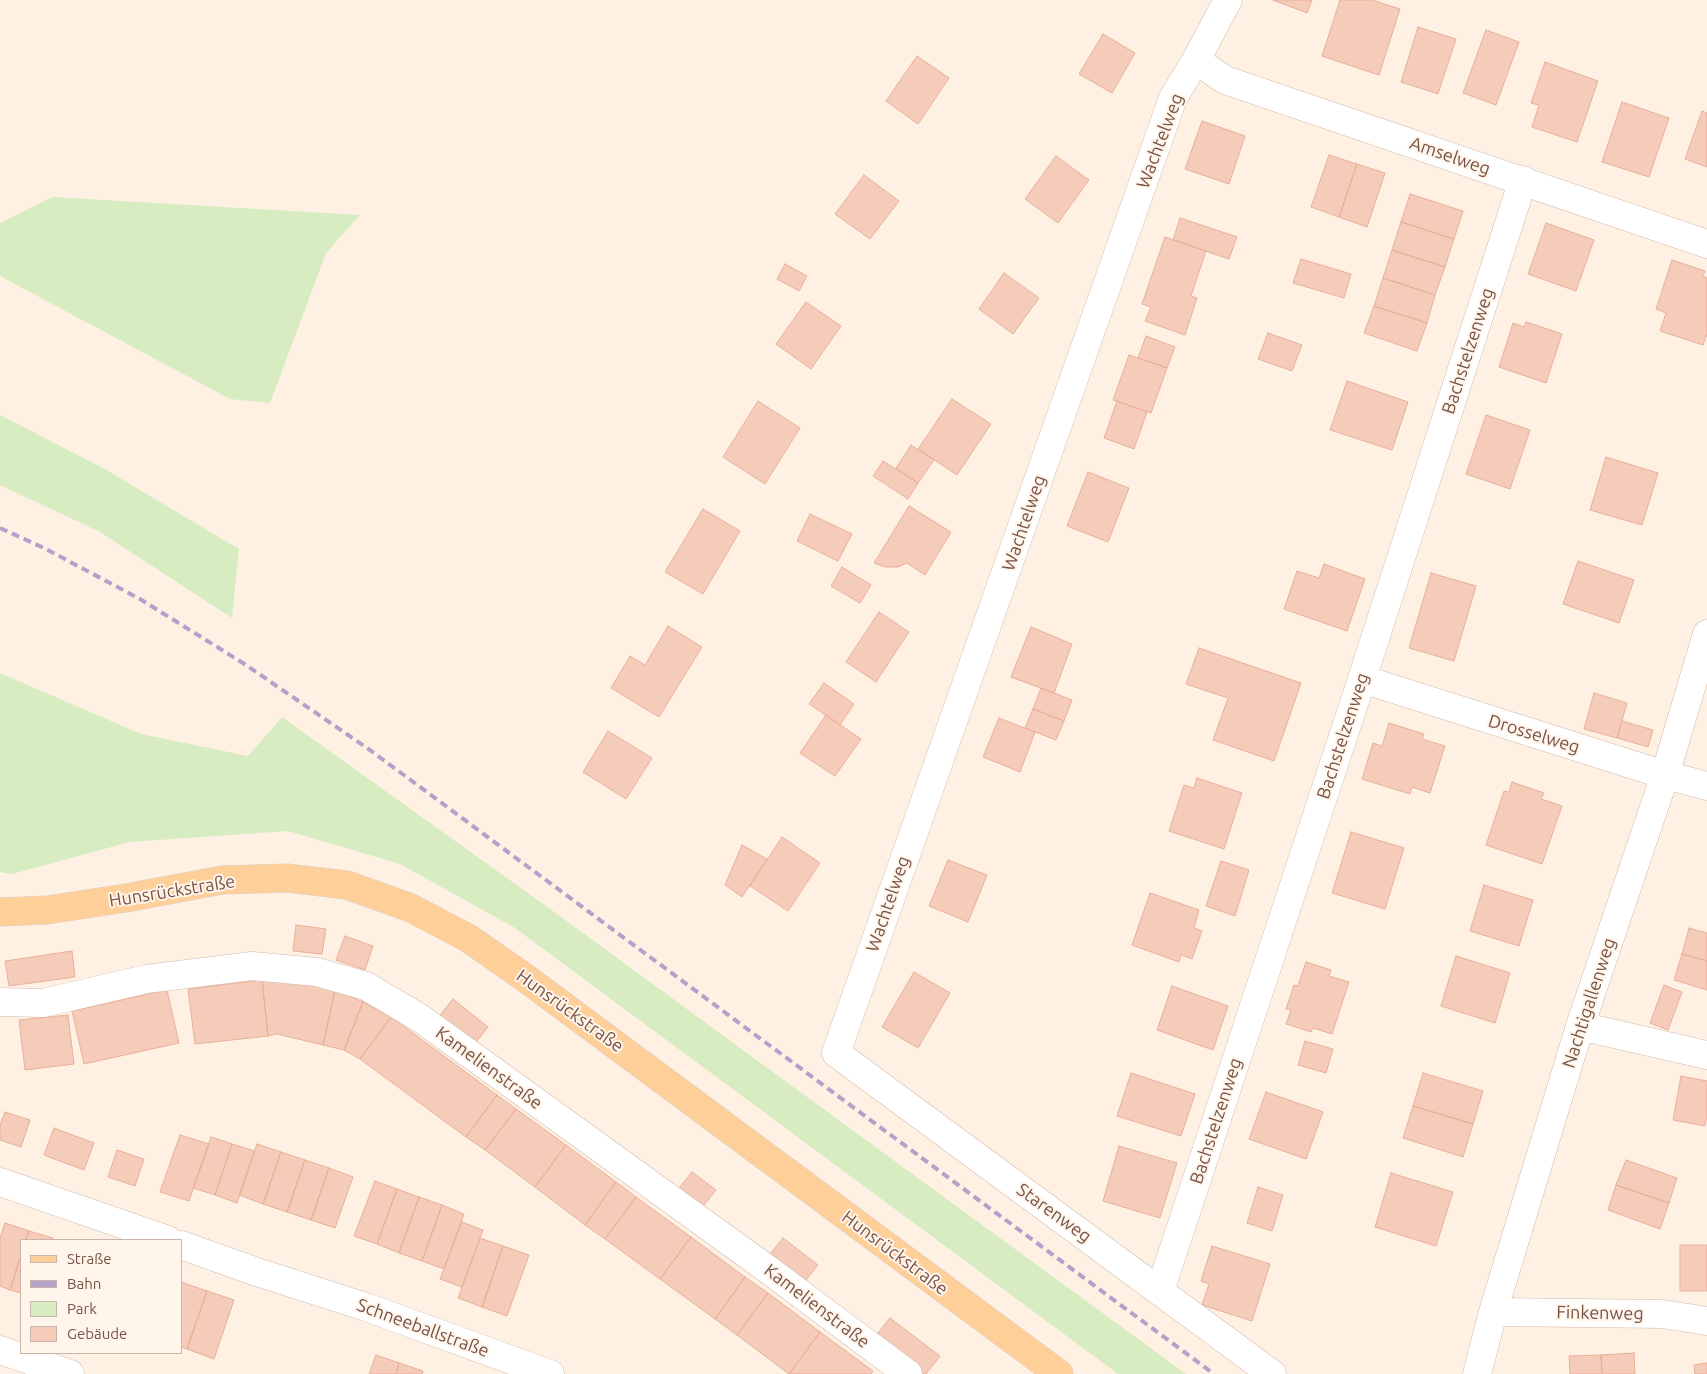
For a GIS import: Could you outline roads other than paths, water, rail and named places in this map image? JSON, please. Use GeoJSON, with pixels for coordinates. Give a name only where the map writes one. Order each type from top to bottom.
{"type":"FeatureCollection","features":[{"type":"Feature","properties":{"kind":"main road","name":"Hunsrückstraße"},"geometry":{"type":"LineString","coordinates":[[0,912],[47,910],[126,898],[222,880],[287,878],[347,885],[411,908],[468,938],[524,977],[1059,1374]]}},
{"type":"Feature","properties":{"kind":"street","name":"Wachtelweg"},"geometry":{"type":"LineString","coordinates":[[836,1053],[1173,98],[1228,0]]}},
{"type":"Feature","properties":{"kind":"street","name":"Amselweg"},"geometry":{"type":"LineString","coordinates":[[1196,60],[1225,80],[1707,244]]}},
{"type":"Feature","properties":{"kind":"street","name":"Bachstelzenweg"},"geometry":{"type":"LineString","coordinates":[[1160,1291],[1362,680],[1522,180]]}},
{"type":"Feature","properties":{"kind":"street","name":"Nachtigallenweg"},"geometry":{"type":"LineString","coordinates":[[1477,1374],[1493,1312],[1580,1026],[1665,775],[1707,634]]}},
{"type":"Feature","properties":{"kind":"street","name":"Drosselweg"},"geometry":{"type":"LineString","coordinates":[[1362,680],[1665,775],[1707,786]]}},
{"type":"Feature","properties":{"kind":"street","name":"Kamelienstraße"},"geometry":{"type":"LineString","coordinates":[[0,1002],[43,1003],[146,979],[252,966],[317,972],[366,986],[420,1018],[766,1268],[908,1374]]}},
{"type":"Feature","properties":{"kind":"street"},"geometry":{"type":"LineString","coordinates":[[1580,1026],[1707,1055]]}},
{"type":"Feature","properties":{"kind":"street","name":"Starenweg"},"geometry":{"type":"LineString","coordinates":[[836,1053],[1272,1374]]}},
{"type":"Feature","properties":{"kind":"street"},"geometry":{"type":"LineString","coordinates":[[0,1182],[165,1239]]}},
{"type":"Feature","properties":{"kind":"street","name":"Schneeballstraße"},"geometry":{"type":"LineString","coordinates":[[182,1245],[256,1272],[366,1307],[550,1374]]}},
{"type":"Feature","properties":{"kind":"street","name":"Finkenweg"},"geometry":{"type":"LineString","coordinates":[[1493,1312],[1662,1314],[1707,1321]]}},
{"type":"Feature","properties":{"kind":"street"},"geometry":{"type":"LineString","coordinates":[[0,1350],[70,1374]]}},
{"type":"Feature","properties":{"kind":"railway"},"geometry":{"type":"LineString","coordinates":[[0,528],[44,548],[140,599],[246,665],[370,750],[1214,1374]]}}]}
